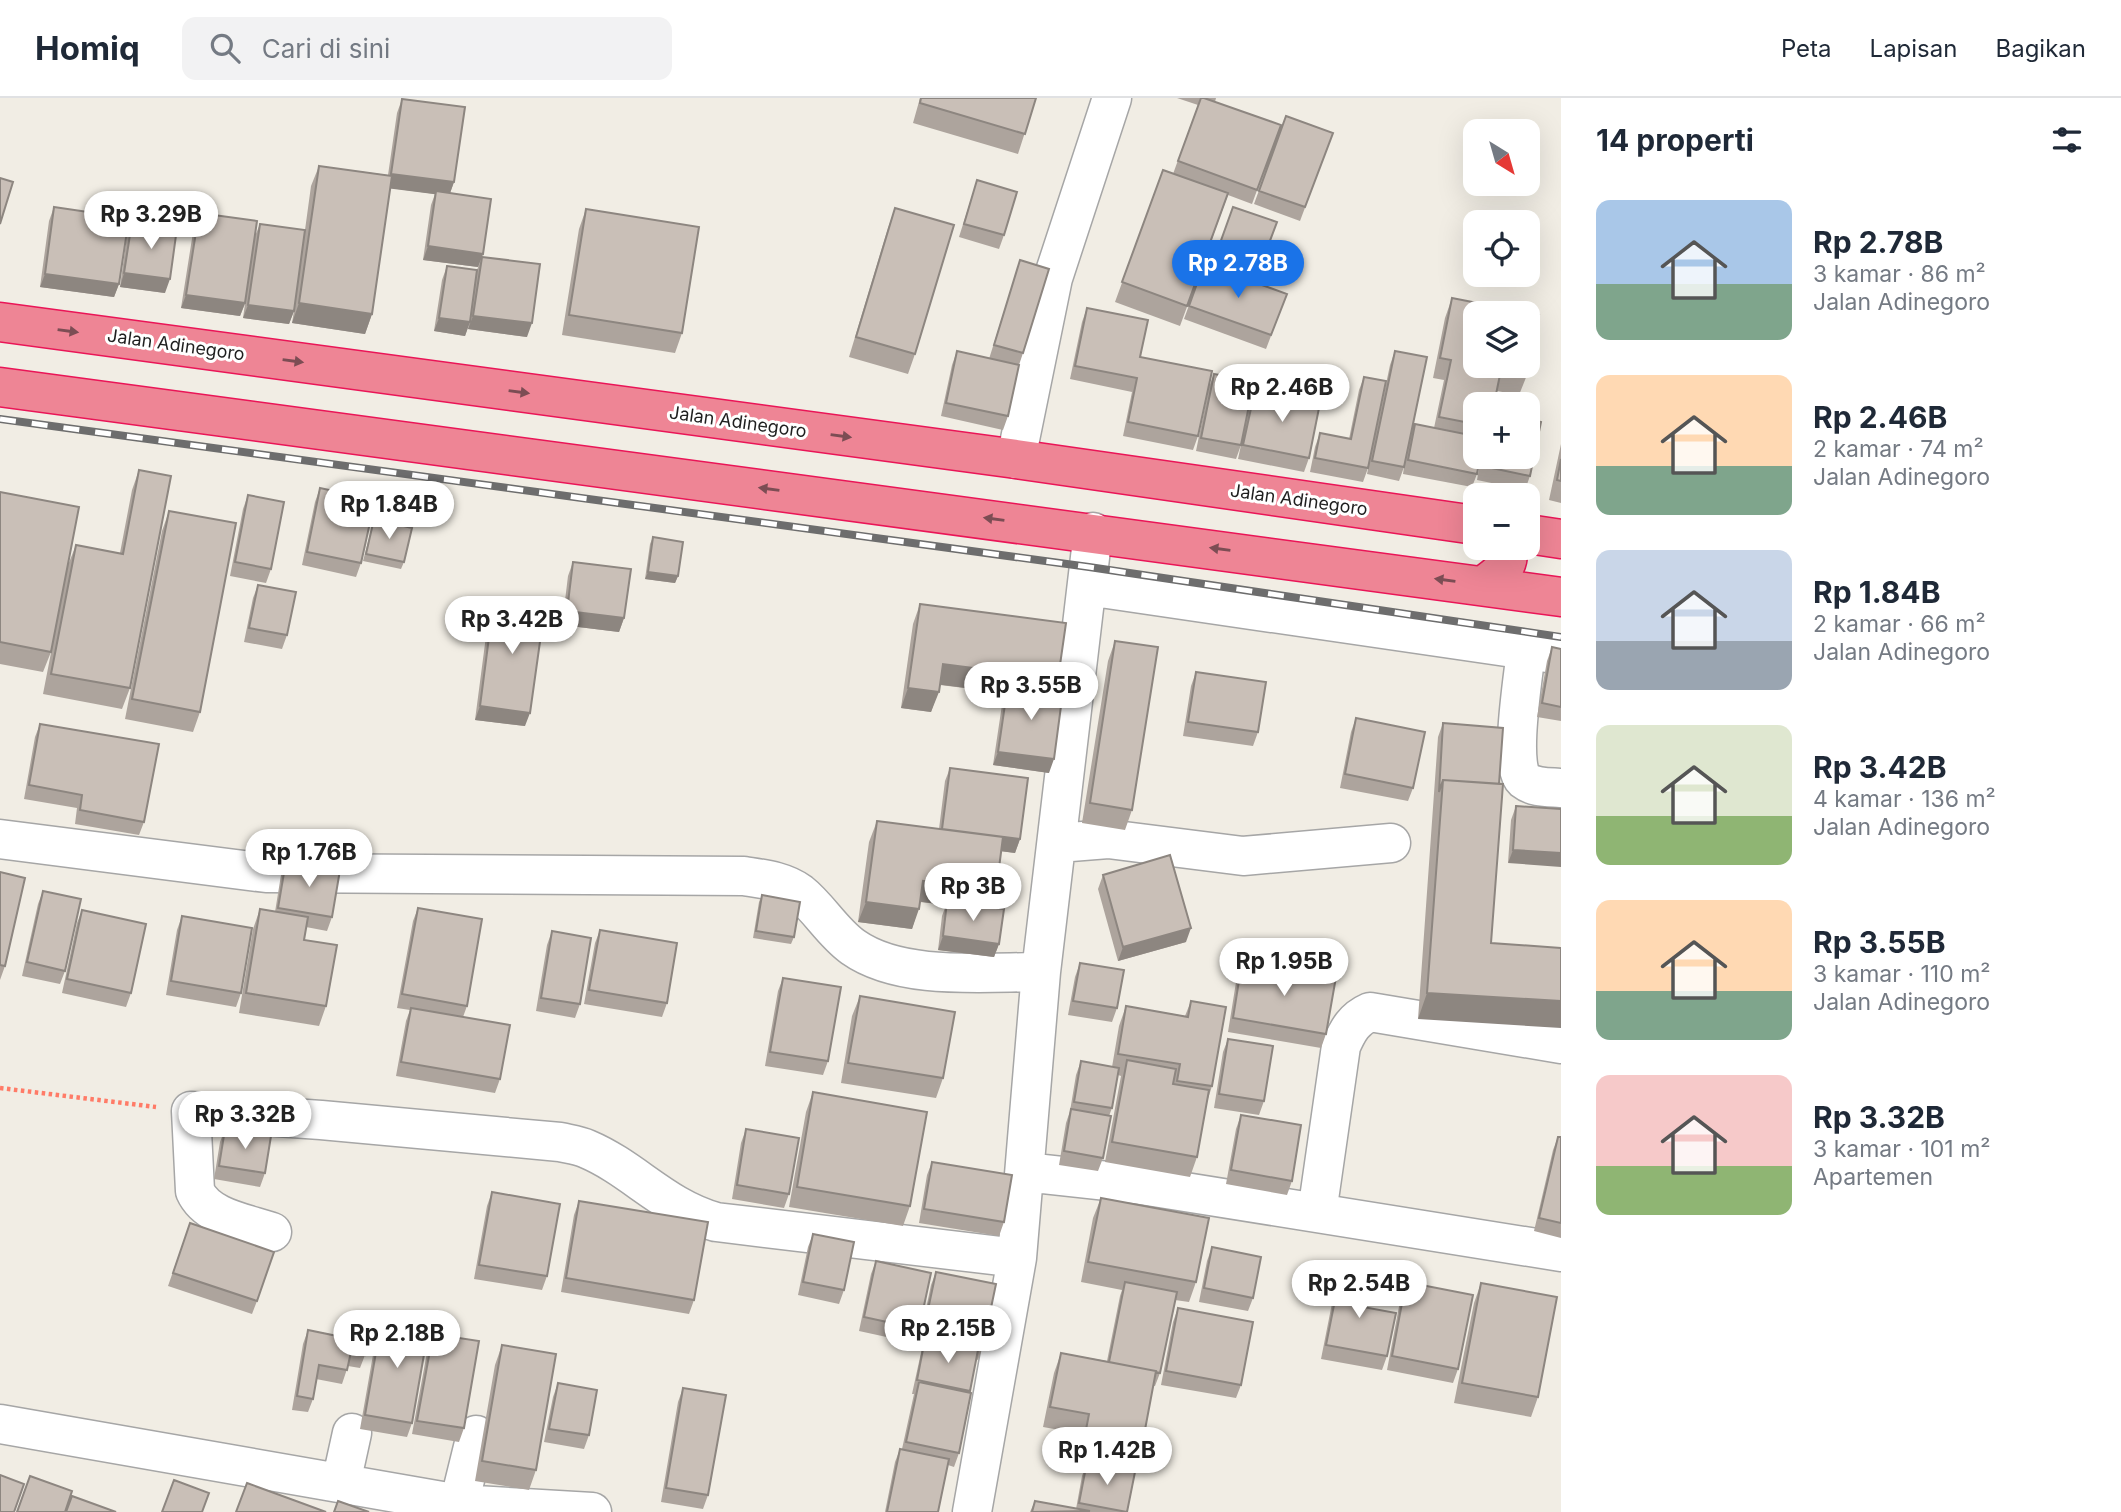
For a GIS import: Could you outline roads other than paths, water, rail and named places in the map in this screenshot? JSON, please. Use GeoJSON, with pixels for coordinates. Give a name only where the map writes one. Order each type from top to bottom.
{"type":"FeatureCollection","features":[{"type":"Feature","properties":{"kind":"highway","name":"Jalan Adinegoro"},"geometry":{"type":"LineString","coordinates":[[0,321],[1016,459],[1463,523]]}},
{"type":"Feature","properties":{"kind":"highway"},"geometry":{"type":"LineString","coordinates":[[0,387],[1561,597]]}},
{"type":"Feature","properties":{"kind":"highway"},"geometry":{"type":"LineString","coordinates":[[1540,536],[1561,539]]}},
{"type":"Feature","properties":{"kind":"highway"},"geometry":{"type":"LineString","coordinates":[[1484,585],[1503,572],[1506,560]]}},
{"type":"Feature","properties":{"kind":"street"},"geometry":{"type":"LineString","coordinates":[[1016,459],[1053,278],[1112,98]]}},
{"type":"Feature","properties":{"kind":"street"},"geometry":{"type":"LineString","coordinates":[[972,1512],[1017,1258],[1041,972],[1093,532]]}},
{"type":"Feature","properties":{"kind":"street"},"geometry":{"type":"LineString","coordinates":[[1087,586],[1544,653],[1518,728],[1517,768],[1523,779],[1536,786],[1561,788]]}},
{"type":"Feature","properties":{"kind":"street"},"geometry":{"type":"LineString","coordinates":[[0,839],[266,873],[744,876],[778,882],[799,893],[851,946],[871,957],[932,971],[1041,972]]}},
{"type":"Feature","properties":{"kind":"street"},"geometry":{"type":"LineString","coordinates":[[1058,843],[1108,839],[1243,856],[1391,843]]}},
{"type":"Feature","properties":{"kind":"street"},"geometry":{"type":"LineString","coordinates":[[1317,1213],[1341,1046],[1349,1028],[1360,1016],[1370,1012],[1561,1044]]}},
{"type":"Feature","properties":{"kind":"street"},"geometry":{"type":"LineString","coordinates":[[272,1232],[216,1213],[199,1200],[195,1191],[191,1111],[560,1142],[585,1148],[606,1159],[679,1209],[716,1222],[1017,1258]]}},
{"type":"Feature","properties":{"kind":"street"},"geometry":{"type":"LineString","coordinates":[[1025,1172],[1135,1184],[1561,1252]]}},
{"type":"Feature","properties":{"kind":"street"},"geometry":{"type":"LineString","coordinates":[[0,1424],[341,1483],[457,1508],[592,1512]]}},
{"type":"Feature","properties":{"kind":"street"},"geometry":{"type":"LineString","coordinates":[[341,1483],[352,1433]]}},
{"type":"Feature","properties":{"kind":"street"},"geometry":{"type":"LineString","coordinates":[[457,1508],[476,1434]]}},
{"type":"Feature","properties":{"kind":"railway"},"geometry":{"type":"LineString","coordinates":[[0,419],[1089,567],[1561,637]]}}]}
